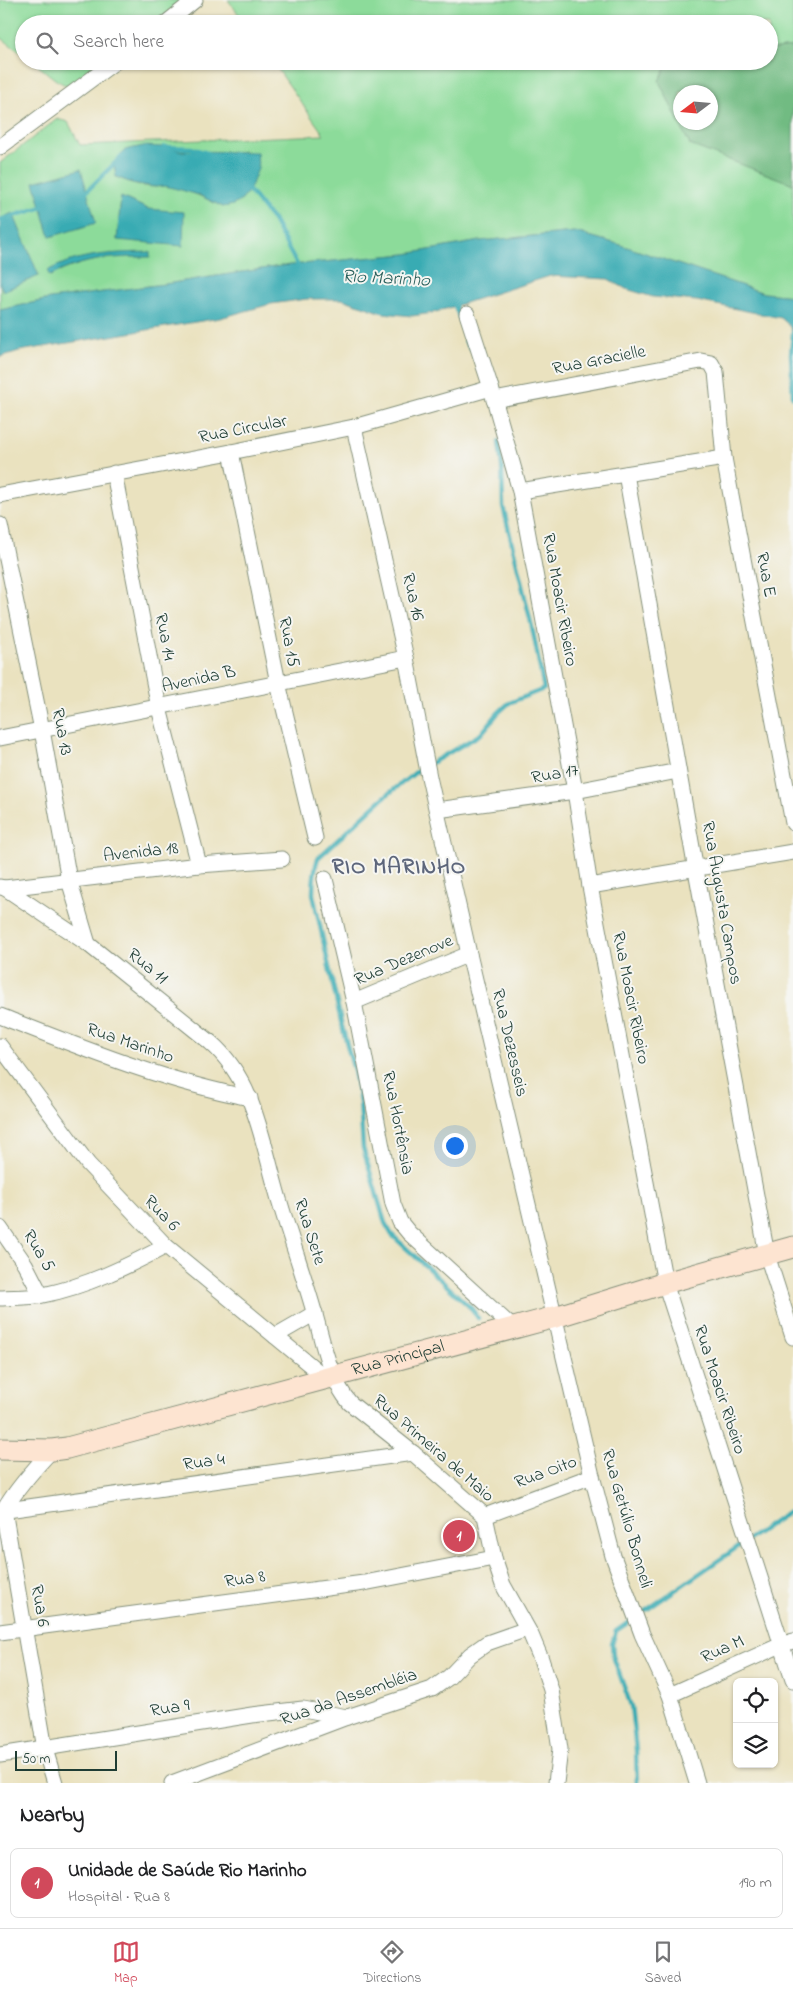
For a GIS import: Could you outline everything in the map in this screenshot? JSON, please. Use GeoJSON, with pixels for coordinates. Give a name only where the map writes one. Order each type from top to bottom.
{"type":"FeatureCollection","features":[{"type":"Feature","properties":{"kind":"main road","name":"Rua Principal"},"geometry":{"type":"LineString","coordinates":[[0,1449],[52,1450],[77,1446],[555,1317],[665,1283],[793,1247]]}},
{"type":"Feature","properties":{"kind":"street"},"geometry":{"type":"LineString","coordinates":[[176,15],[195,0]]}},
{"type":"Feature","properties":{"kind":"street"},"geometry":{"type":"LineString","coordinates":[[0,147],[104,70]]}},
{"type":"Feature","properties":{"kind":"street","name":"Rua Moacir Ribeiro"},"geometry":{"type":"LineString","coordinates":[[467,314],[487,393],[520,491],[575,791],[590,886],[665,1283],[787,1643],[793,1680]]}},
{"type":"Feature","properties":{"kind":"street","name":"Rua Gracielle"},"geometry":{"type":"LineString","coordinates":[[487,393],[701,361],[711,363]]}},
{"type":"Feature","properties":{"kind":"street","name":"Rua E"},"geometry":{"type":"LineString","coordinates":[[711,363],[716,372],[724,458],[793,823]]}},
{"type":"Feature","properties":{"kind":"street","name":"Rua Circular"},"geometry":{"type":"LineString","coordinates":[[0,495],[354,427],[487,393]]}},
{"type":"Feature","properties":{"kind":"street","name":"Rua 16"},"geometry":{"type":"LineString","coordinates":[[354,427],[406,658],[429,777]]}},
{"type":"Feature","properties":{"kind":"street","name":"Rua 15"},"geometry":{"type":"LineString","coordinates":[[231,452],[278,683],[315,838]]}},
{"type":"Feature","properties":{"kind":"street"},"geometry":{"type":"LineString","coordinates":[[520,491],[724,458]]}},
{"type":"Feature","properties":{"kind":"street","name":"Rua 14"},"geometry":{"type":"LineString","coordinates":[[114,473],[159,708],[199,865]]}},
{"type":"Feature","properties":{"kind":"street","name":"Rua Augusta Campos"},"geometry":{"type":"LineString","coordinates":[[626,474],[678,771],[767,1255],[793,1336]]}},
{"type":"Feature","properties":{"kind":"street","name":"Rua 13"},"geometry":{"type":"LineString","coordinates":[[0,525],[42,730],[69,880],[88,944]]}},
{"type":"Feature","properties":{"kind":"street","name":"Avenida B"},"geometry":{"type":"LineString","coordinates":[[0,738],[406,658]]}},
{"type":"Feature","properties":{"kind":"street","name":"Rua 17"},"geometry":{"type":"LineString","coordinates":[[438,810],[575,791],[678,771]]}},
{"type":"Feature","properties":{"kind":"street","name":"Rua Dezesseis"},"geometry":{"type":"LineString","coordinates":[[429,777],[555,1317]]}},
{"type":"Feature","properties":{"kind":"street"},"geometry":{"type":"LineString","coordinates":[[590,886],[696,870],[793,852]]}},
{"type":"Feature","properties":{"kind":"street","name":"Avenida 18"},"geometry":{"type":"LineString","coordinates":[[2,888],[199,865],[282,859]]}},
{"type":"Feature","properties":{"kind":"street","name":"Rua Hortênsia"},"geometry":{"type":"LineString","coordinates":[[325,879],[354,1002],[393,1204],[400,1222],[409,1233],[513,1328]]}},
{"type":"Feature","properties":{"kind":"street","name":"Rua 11"},"geometry":{"type":"LineString","coordinates":[[2,888],[88,944],[222,1052],[235,1068],[250,1098]]}},
{"type":"Feature","properties":{"kind":"street","name":"Rua Dezenove"},"geometry":{"type":"LineString","coordinates":[[354,1002],[469,954]]}},
{"type":"Feature","properties":{"kind":"street","name":"Rua Marinho"},"geometry":{"type":"LineString","coordinates":[[0,1016],[119,1063],[208,1090],[250,1098]]}},
{"type":"Feature","properties":{"kind":"street","name":"Rua 6"},"geometry":{"type":"LineString","coordinates":[[0,1046],[88,1164],[166,1246],[275,1336],[330,1378]]}},
{"type":"Feature","properties":{"kind":"street","name":"Rua Sete"},"geometry":{"type":"LineString","coordinates":[[250,1098],[280,1205],[315,1313],[330,1378]]}},
{"type":"Feature","properties":{"kind":"street","name":"Rua 5"},"geometry":{"type":"LineString","coordinates":[[0,1228],[25,1264],[41,1295]]}},
{"type":"Feature","properties":{"kind":"street"},"geometry":{"type":"LineString","coordinates":[[0,1298],[41,1295],[82,1285],[122,1270],[166,1246]]}},
{"type":"Feature","properties":{"kind":"street"},"geometry":{"type":"LineString","coordinates":[[275,1336],[315,1313]]}},
{"type":"Feature","properties":{"kind":"street","name":"Rua Getúlio Bonneli"},"geometry":{"type":"LineString","coordinates":[[555,1317],[592,1476],[613,1556],[642,1634],[670,1695],[697,1783]]}},
{"type":"Feature","properties":{"kind":"street","name":"Rua Primeira de Maio"},"geometry":{"type":"LineString","coordinates":[[330,1378],[350,1403],[413,1453],[485,1516],[494,1558],[503,1585],[542,1659],[552,1699],[560,1749],[556,1783]]}},
{"type":"Feature","properties":{"kind":"street"},"geometry":{"type":"LineString","coordinates":[[2,1511],[31,1472],[52,1450]]}},
{"type":"Feature","properties":{"kind":"street","name":"Rua 4"},"geometry":{"type":"LineString","coordinates":[[2,1511],[413,1453]]}},
{"type":"Feature","properties":{"kind":"street","name":"Rua Oito"},"geometry":{"type":"LineString","coordinates":[[485,1516],[592,1476]]}},
{"type":"Feature","properties":{"kind":"street","name":"Rua 6"},"geometry":{"type":"LineString","coordinates":[[2,1511],[45,1749],[55,1783]]}},
{"type":"Feature","properties":{"kind":"street","name":"Rua 8"},"geometry":{"type":"LineString","coordinates":[[0,1632],[364,1583],[494,1558]]}},
{"type":"Feature","properties":{"kind":"street","name":"Rua da Assembléia"},"geometry":{"type":"LineString","coordinates":[[172,1783],[347,1717],[432,1689],[448,1678],[470,1655],[487,1643],[527,1629]]}},
{"type":"Feature","properties":{"kind":"street","name":"Rua M"},"geometry":{"type":"LineString","coordinates":[[670,1695],[787,1643]]}},
{"type":"Feature","properties":{"kind":"street","name":"Rua 9"},"geometry":{"type":"LineString","coordinates":[[0,1755],[303,1709],[347,1717]]}},
{"type":"Feature","properties":{"kind":"green space"},"geometry":{"type":"Polygon","coordinates":[[[0,0],[196,0],[177,15],[15,15],[15,48],[0,37],[0,0]]]}},
{"type":"Feature","properties":{"kind":"green space"},"geometry":{"type":"Polygon","coordinates":[[[228,0],[793,0],[793,47],[778,49],[778,15],[239,15],[228,0]]]}},
{"type":"Feature","properties":{"kind":"green space"},"geometry":{"type":"Polygon","coordinates":[[[793,47],[793,184],[690,145],[683,130],[718,130],[718,85],[673,85],[673,110],[659,81],[664,70],[778,70],[778,49],[793,47]]]}},
{"type":"Feature","properties":{"kind":"green space"},"geometry":{"type":"Polygon","coordinates":[[[43,70],[106,70],[78,92],[56,80],[43,70]]]}},
{"type":"Feature","properties":{"kind":"green space"},"geometry":{"type":"Polygon","coordinates":[[[278,70],[664,70],[659,81],[673,110],[673,130],[683,130],[690,145],[793,184],[793,296],[764,293],[621,245],[575,232],[480,241],[406,254],[281,266],[50,299],[0,310],[0,284],[3,291],[12,213],[0,219],[0,163],[57,119],[68,122],[80,145],[324,135],[278,70]],[[166,147],[117,177],[145,186],[165,186],[182,189],[223,207],[246,151],[206,153],[166,147]],[[121,197],[117,240],[148,209],[121,197]],[[112,253],[48,271],[50,276],[80,264],[112,257],[112,253]]]}},
{"type":"Feature","properties":{"kind":"water"},"geometry":{"type":"Polygon","coordinates":[[[143,146],[166,147],[182,151],[257,152],[258,168],[251,187],[242,200],[233,205],[223,207],[199,195],[165,186],[155,187],[132,183],[116,177],[114,164],[125,150],[143,146]]]}},
{"type":"Feature","properties":{"kind":"water"},"geometry":{"type":"Polygon","coordinates":[[[81,169],[96,223],[50,237],[34,182],[81,169]]]}},
{"type":"Feature","properties":{"kind":"water"},"geometry":{"type":"Polygon","coordinates":[[[121,197],[148,209],[184,212],[183,246],[117,240],[121,197]]]}},
{"type":"Feature","properties":{"kind":"water"},"geometry":{"type":"Polygon","coordinates":[[[13,213],[39,276],[3,291],[0,284],[0,219],[13,213]]]}},
{"type":"Feature","properties":{"kind":"water","name":"Rio Marinho"},"geometry":{"type":"Polygon","coordinates":[[[575,232],[621,245],[764,293],[793,296],[793,334],[789,325],[781,318],[697,301],[653,297],[626,289],[608,279],[550,276],[433,313],[412,316],[383,313],[342,299],[307,299],[271,304],[220,318],[19,351],[0,357],[0,310],[50,299],[281,266],[406,254],[480,241],[575,232]]]}},
{"type":"Feature","properties":{"kind":"water"},"geometry":{"type":"Polygon","coordinates":[[[150,252],[150,257],[123,257],[87,262],[50,276],[47,271],[84,257],[150,252]]]}},
{"type":"Feature","properties":{"kind":"waterway"},"geometry":{"type":"LineString","coordinates":[[164,147],[191,148],[210,154]]}},
{"type":"Feature","properties":{"kind":"waterway"},"geometry":{"type":"LineString","coordinates":[[84,194],[121,157]]}},
{"type":"Feature","properties":{"kind":"waterway"},"geometry":{"type":"LineString","coordinates":[[246,187],[273,220],[299,268]]}},
{"type":"Feature","properties":{"kind":"waterway"},"geometry":{"type":"LineString","coordinates":[[0,220],[46,206]]}},
{"type":"Feature","properties":{"kind":"waterway"},"geometry":{"type":"LineString","coordinates":[[453,301],[464,329],[466,342],[473,350]]}},
{"type":"Feature","properties":{"kind":"waterway"},"geometry":{"type":"LineString","coordinates":[[793,332],[791,354],[793,397]]}},
{"type":"Feature","properties":{"kind":"waterway"},"geometry":{"type":"LineString","coordinates":[[478,1318],[472,1309],[392,1235],[385,1223],[363,1148],[360,1102],[313,889],[318,858],[382,799],[416,772],[481,734],[509,703],[544,689],[532,627],[503,506],[499,442]]}},
{"type":"Feature","properties":{"kind":"waterway"},"geometry":{"type":"LineString","coordinates":[[637,1783],[636,1750],[631,1706],[613,1656],[612,1644],[616,1631],[793,1509]]}},
{"type":"Feature","properties":{"kind":"place","name":"Unidade de Saúde Rio Marinho"},"geometry":{"type":"Point","coordinates":[459,1536]}},
{"type":"Feature","properties":{"kind":"district","name":"RIO MARINHO"},"geometry":{"type":"Point","coordinates":[399,868]}}]}
